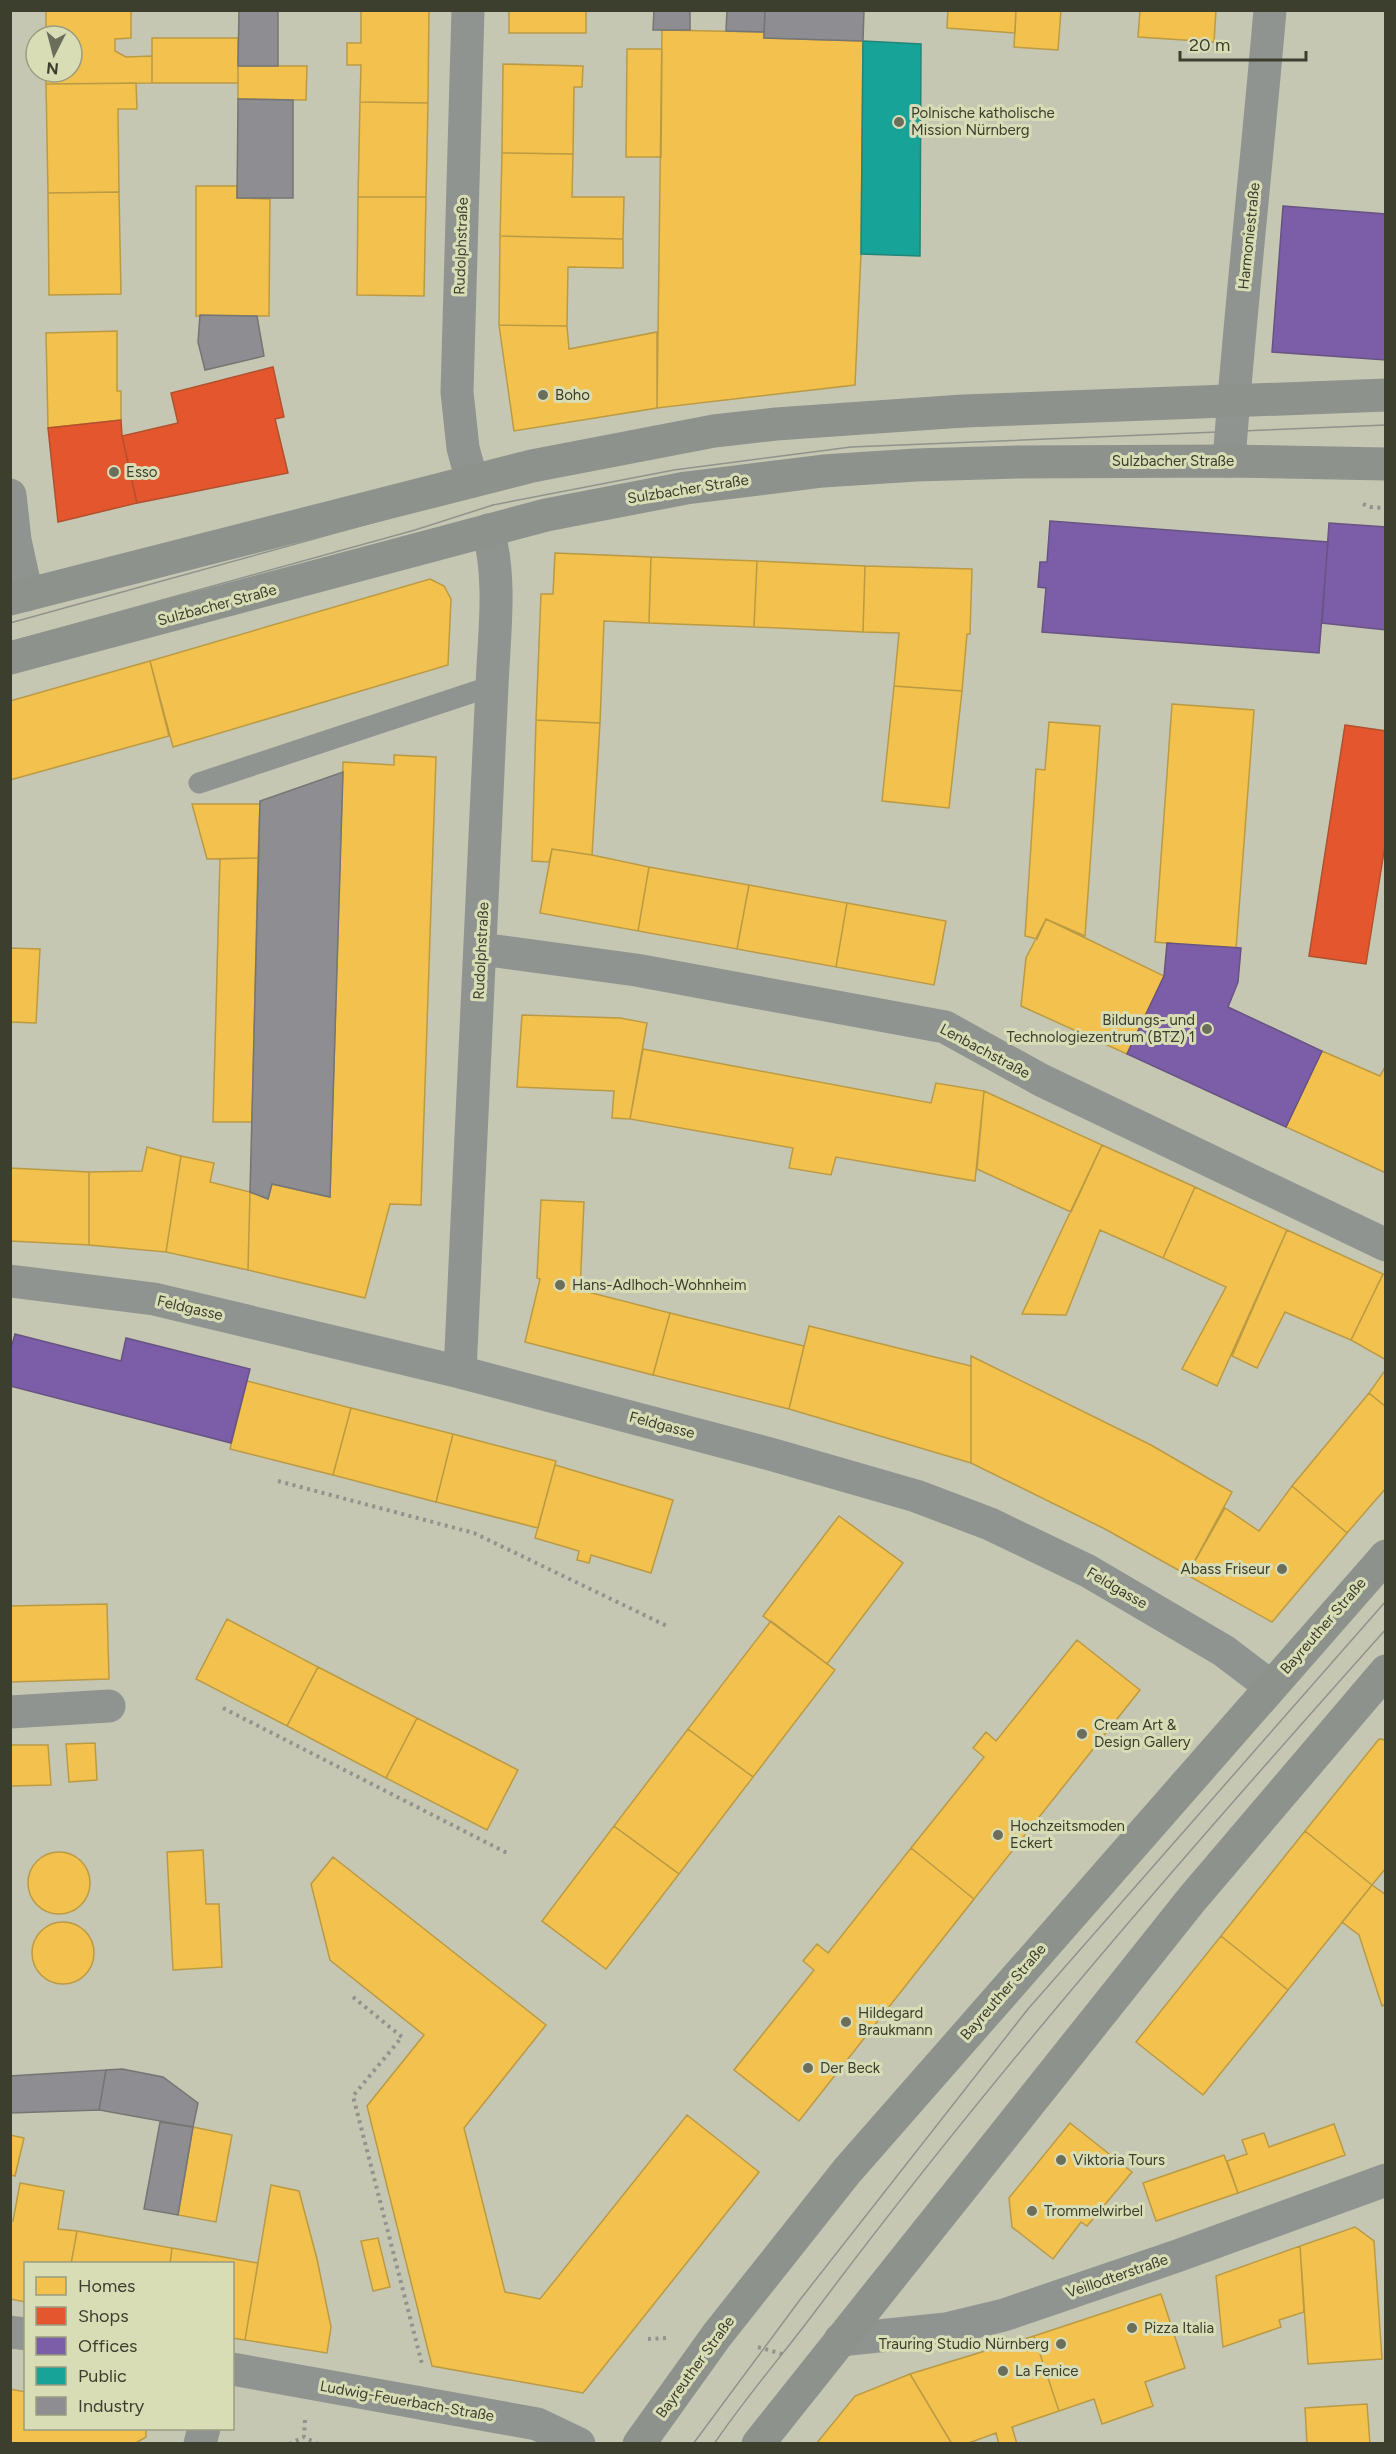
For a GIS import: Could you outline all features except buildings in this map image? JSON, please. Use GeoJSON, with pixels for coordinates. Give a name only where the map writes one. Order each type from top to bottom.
{"type":"FeatureCollection","features":[{"type":"Feature","properties":{"kind":"main road"},"geometry":{"type":"LineString","coordinates":[[19,597],[532,466],[656,441],[776,424],[963,411],[1386,395]]}},
{"type":"Feature","properties":{"kind":"main road","name":"Sulzbacher Straße"},"geometry":{"type":"LineString","coordinates":[[10,658],[276,589],[546,515],[657,492],[812,472],[1007,462],[1229,461],[1386,464]]}},
{"type":"Feature","properties":{"kind":"main road","name":"Bayreuther Straße"},"geometry":{"type":"LineString","coordinates":[[639,2444],[717,2335],[830,2191],[1386,1556]]}},
{"type":"Feature","properties":{"kind":"main road"},"geometry":{"type":"LineString","coordinates":[[758,2444],[1192,1899],[1373,1697],[1386,1671]]}},
{"type":"Feature","properties":{"kind":"street","name":"Rudolphstraße"},"geometry":{"type":"LineString","coordinates":[[468,10],[457,392],[463,448],[472,481]]}},
{"type":"Feature","properties":{"kind":"street","name":"Harmoniestraße"},"geometry":{"type":"LineString","coordinates":[[1229,461],[1270,10]]}},
{"type":"Feature","properties":{"kind":"street"},"geometry":{"type":"LineString","coordinates":[[10,495],[19,597]]}},
{"type":"Feature","properties":{"kind":"street","name":"Rudolphstraße"},"geometry":{"type":"LineString","coordinates":[[460,1372],[492,686],[495,578],[488,530]]}},
{"type":"Feature","properties":{"kind":"street","name":"Lenbachstraße"},"geometry":{"type":"LineString","coordinates":[[481,949],[636,970],[945,1026],[1041,1080],[1386,1245]]}},
{"type":"Feature","properties":{"kind":"street","name":"Feldgasse"},"geometry":{"type":"LineString","coordinates":[[10,1281],[153,1299],[460,1372],[915,1496],[990,1524],[1088,1571],[1224,1651],[1270,1686]]}},
{"type":"Feature","properties":{"kind":"street"},"geometry":{"type":"LineString","coordinates":[[10,1712],[109,1706]]}},
{"type":"Feature","properties":{"kind":"street","name":"Veillodterstraße"},"geometry":{"type":"LineString","coordinates":[[840,2340],[946,2329],[990,2319],[1177,2256],[1386,2180]]}},
{"type":"Feature","properties":{"kind":"street","name":"Ludwig-Feuerbach-Straße"},"geometry":{"type":"LineString","coordinates":[[234,2369],[537,2424],[579,2444]]}},
{"type":"Feature","properties":{"kind":"lane"},"geometry":{"type":"LineString","coordinates":[[200,783],[492,686]]}},
{"type":"Feature","properties":{"kind":"path"},"geometry":{"type":"LineString","coordinates":[[1370,507],[1386,508]]}},
{"type":"Feature","properties":{"kind":"path"},"geometry":{"type":"LineString","coordinates":[[278,1481],[474,1533],[667,1626]]}},
{"type":"Feature","properties":{"kind":"path"},"geometry":{"type":"LineString","coordinates":[[223,1707],[507,1853]]}},
{"type":"Feature","properties":{"kind":"path"},"geometry":{"type":"LineString","coordinates":[[352,1997],[402,2037],[353,2096],[432,2405]]}},
{"type":"Feature","properties":{"kind":"path"},"geometry":{"type":"LineString","coordinates":[[289,2444],[303,2437]]}},
{"type":"Feature","properties":{"kind":"tram line"},"geometry":{"type":"LineString","coordinates":[[10,623],[491,490],[672,450],[833,433],[1386,406]]}},
{"type":"Feature","properties":{"kind":"tram line"},"geometry":{"type":"LineString","coordinates":[[10,642],[415,530],[493,505],[674,470],[851,447],[1386,425]]}},
{"type":"Feature","properties":{"kind":"tram line"},"geometry":{"type":"LineString","coordinates":[[693,2444],[799,2301],[1028,2009],[1386,1601]]}},
{"type":"Feature","properties":{"kind":"tram line"},"geometry":{"type":"LineString","coordinates":[[714,2444],[882,2224],[1021,2051],[1165,1880],[1386,1629]]}},
{"type":"Feature","properties":{"kind":"place","name":"Polnische katholische Mission Nürnberg"},"geometry":{"type":"Point","coordinates":[899,122]}},
{"type":"Feature","properties":{"kind":"place","name":"Boho"},"geometry":{"type":"Point","coordinates":[543,395]}},
{"type":"Feature","properties":{"kind":"place","name":"Esso"},"geometry":{"type":"Point","coordinates":[114,472]}},
{"type":"Feature","properties":{"kind":"place","name":"Bildungs- und Technologiezentrum (BTZ) 1"},"geometry":{"type":"Point","coordinates":[1207,1029]}},
{"type":"Feature","properties":{"kind":"place","name":"Hans-Adlhoch-Wohnheim"},"geometry":{"type":"Point","coordinates":[560,1285]}},
{"type":"Feature","properties":{"kind":"place","name":"Abass Friseur"},"geometry":{"type":"Point","coordinates":[1282,1569]}},
{"type":"Feature","properties":{"kind":"place","name":"Cream Art & Design Gallery"},"geometry":{"type":"Point","coordinates":[1082,1734]}},
{"type":"Feature","properties":{"kind":"place","name":"Hochzeitsmoden Eckert"},"geometry":{"type":"Point","coordinates":[998,1835]}},
{"type":"Feature","properties":{"kind":"place","name":"Hildegard Braukmann"},"geometry":{"type":"Point","coordinates":[846,2022]}},
{"type":"Feature","properties":{"kind":"place","name":"Der Beck"},"geometry":{"type":"Point","coordinates":[808,2068]}},
{"type":"Feature","properties":{"kind":"place","name":"Viktoria Tours"},"geometry":{"type":"Point","coordinates":[1061,2160]}},
{"type":"Feature","properties":{"kind":"place","name":"Trommelwirbel"},"geometry":{"type":"Point","coordinates":[1032,2211]}},
{"type":"Feature","properties":{"kind":"place","name":"Pizza Italia"},"geometry":{"type":"Point","coordinates":[1132,2328]}},
{"type":"Feature","properties":{"kind":"place","name":"Trauring Studio Nürnberg"},"geometry":{"type":"Point","coordinates":[1061,2344]}},
{"type":"Feature","properties":{"kind":"place","name":"La Fenice"},"geometry":{"type":"Point","coordinates":[1003,2371]}}]}
